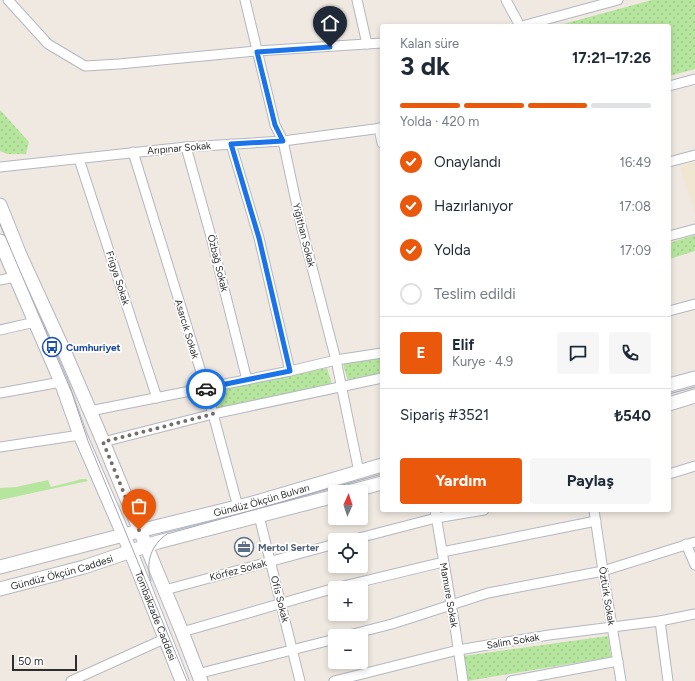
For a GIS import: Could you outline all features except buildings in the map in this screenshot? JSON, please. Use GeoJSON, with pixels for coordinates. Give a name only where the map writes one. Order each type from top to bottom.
{"type":"FeatureCollection","features":[{"type":"Feature","properties":{"kind":"main road","name":"Tombakzade Caddesi"},"geometry":{"type":"LineString","coordinates":[[0,205],[20,255],[90,411],[182,632],[199,677]]}},
{"type":"Feature","properties":{"kind":"main road","name":"Tombakzade Caddesi"},"geometry":{"type":"LineString","coordinates":[[0,241],[61,382],[80,435],[130,550],[181,681]]}},
{"type":"Feature","properties":{"kind":"main road"},"geometry":{"type":"LineString","coordinates":[[671,384],[695,378]]}},
{"type":"Feature","properties":{"kind":"main road"},"geometry":{"type":"LineString","coordinates":[[671,403],[695,396]]}},
{"type":"Feature","properties":{"kind":"main road","name":"Gündüz Ökçün Bulvarı"},"geometry":{"type":"LineString","coordinates":[[139,530],[238,507],[380,466]]}},
{"type":"Feature","properties":{"kind":"main road"},"geometry":{"type":"LineString","coordinates":[[368,487],[380,484]]}},
{"type":"Feature","properties":{"kind":"main road","name":"Gündüz Ökçün Bulvarı"},"geometry":{"type":"LineString","coordinates":[[146,546],[328,498]]}},
{"type":"Feature","properties":{"kind":"main road","name":"Gündüz Ökçün Caddesi"},"geometry":{"type":"LineString","coordinates":[[0,567],[123,536],[139,530]]}},
{"type":"Feature","properties":{"kind":"main road","name":"Gündüz Ökçün Caddesi"},"geometry":{"type":"LineString","coordinates":[[0,590],[84,567],[130,550],[146,546]]}},
{"type":"Feature","properties":{"kind":"street"},"geometry":{"type":"LineString","coordinates":[[8,0],[48,44],[85,66],[380,43]]}},
{"type":"Feature","properties":{"kind":"street","name":"Yiğithan Sokak"},"geometry":{"type":"LineString","coordinates":[[245,0],[275,125],[283,141],[301,225],[336,360],[359,472]]}},
{"type":"Feature","properties":{"kind":"street"},"geometry":{"type":"LineString","coordinates":[[357,0],[367,44]]}},
{"type":"Feature","properties":{"kind":"street"},"geometry":{"type":"LineString","coordinates":[[506,0],[520,24]]}},
{"type":"Feature","properties":{"kind":"street"},"geometry":{"type":"LineString","coordinates":[[528,24],[618,0]]}},
{"type":"Feature","properties":{"kind":"street"},"geometry":{"type":"LineString","coordinates":[[671,85],[695,79]]}},
{"type":"Feature","properties":{"kind":"street","name":"Arıpınar Sokak"},"geometry":{"type":"LineString","coordinates":[[0,166],[186,147],[283,141],[380,128]]}},
{"type":"Feature","properties":{"kind":"street"},"geometry":{"type":"LineString","coordinates":[[231,144],[259,238],[290,371]]}},
{"type":"Feature","properties":{"kind":"street","name":"Özbağ Sokak"},"geometry":{"type":"LineString","coordinates":[[186,147],[210,233],[247,380]]}},
{"type":"Feature","properties":{"kind":"street","name":"Asarcık Sokak"},"geometry":{"type":"LineString","coordinates":[[133,152],[206,388],[238,507]]}},
{"type":"Feature","properties":{"kind":"street"},"geometry":{"type":"LineString","coordinates":[[671,161],[695,155]]}},
{"type":"Feature","properties":{"kind":"street","name":"Frigya Sokak"},"geometry":{"type":"LineString","coordinates":[[79,159],[157,398]]}},
{"type":"Feature","properties":{"kind":"street"},"geometry":{"type":"LineString","coordinates":[[671,235],[695,229]]}},
{"type":"Feature","properties":{"kind":"street"},"geometry":{"type":"LineString","coordinates":[[0,280],[15,277]]}},
{"type":"Feature","properties":{"kind":"street"},"geometry":{"type":"LineString","coordinates":[[671,310],[695,304]]}},
{"type":"Feature","properties":{"kind":"street"},"geometry":{"type":"LineString","coordinates":[[0,330],[35,322]]}},
{"type":"Feature","properties":{"kind":"street"},"geometry":{"type":"LineString","coordinates":[[90,411],[247,380],[336,360],[380,353]]}},
{"type":"Feature","properties":{"kind":"street"},"geometry":{"type":"LineString","coordinates":[[103,442],[213,414],[380,378]]}},
{"type":"Feature","properties":{"kind":"street"},"geometry":{"type":"LineString","coordinates":[[0,393],[61,382]]}},
{"type":"Feature","properties":{"kind":"street"},"geometry":{"type":"LineString","coordinates":[[0,446],[80,435]]}},
{"type":"Feature","properties":{"kind":"street"},"geometry":{"type":"LineString","coordinates":[[671,473],[695,466]]}},
{"type":"Feature","properties":{"kind":"street"},"geometry":{"type":"LineString","coordinates":[[368,535],[435,514],[460,512]]}},
{"type":"Feature","properties":{"kind":"street","name":"Öztürk Sokak"},"geometry":{"type":"LineString","coordinates":[[594,512],[621,681]]}},
{"type":"Feature","properties":{"kind":"street","name":"Mamure Sokak"},"geometry":{"type":"LineString","coordinates":[[435,514],[463,681]]}},
{"type":"Feature","properties":{"kind":"street","name":"Ofis Sokak"},"geometry":{"type":"LineString","coordinates":[[259,516],[300,681]]}},
{"type":"Feature","properties":{"kind":"street"},"geometry":{"type":"LineString","coordinates":[[442,552],[596,522]]}},
{"type":"Feature","properties":{"kind":"street"},"geometry":{"type":"LineString","coordinates":[[368,630],[392,624],[488,593],[603,571],[691,543],[695,565]]}},
{"type":"Feature","properties":{"kind":"street","name":"Körfez Sokak"},"geometry":{"type":"LineString","coordinates":[[162,584],[271,561],[328,546]]}},
{"type":"Feature","properties":{"kind":"street"},"geometry":{"type":"LineString","coordinates":[[364,581],[443,562]]}},
{"type":"Feature","properties":{"kind":"street"},"geometry":{"type":"LineString","coordinates":[[182,632],[328,590]]}},
{"type":"Feature","properties":{"kind":"street","name":"Salim Sokak"},"geometry":{"type":"LineString","coordinates":[[334,681],[458,650],[695,614]]}},
{"type":"Feature","properties":{"kind":"street"},"geometry":{"type":"LineString","coordinates":[[660,620],[668,681]]}},
{"type":"Feature","properties":{"kind":"street"},"geometry":{"type":"LineString","coordinates":[[71,681],[164,638]]}},
{"type":"Feature","properties":{"kind":"street"},"geometry":{"type":"LineString","coordinates":[[199,677],[328,641]]}},
{"type":"Feature","properties":{"kind":"street"},"geometry":{"type":"LineString","coordinates":[[511,681],[618,661]]}},
{"type":"Feature","properties":{"kind":"shaded area"},"geometry":{"type":"Polygon","coordinates":[[[695,162],[695,214],[680,166],[695,162]]]}},
{"type":"Feature","properties":{"kind":"green space"},"geometry":{"type":"Polygon","coordinates":[[[652,0],[695,0],[695,69],[671,75],[671,24],[563,24],[652,0]]]}},
{"type":"Feature","properties":{"kind":"green space"},"geometry":{"type":"Polygon","coordinates":[[[0,110],[29,142],[26,154],[7,154],[0,151],[0,110]]]}},
{"type":"Feature","properties":{"kind":"green space"},"geometry":{"type":"Polygon","coordinates":[[[695,235],[695,251],[671,258],[671,242],[695,235]]]}},
{"type":"Feature","properties":{"kind":"green space"},"geometry":{"type":"Polygon","coordinates":[[[380,356],[380,374],[348,381],[343,364],[380,356]]]}},
{"type":"Feature","properties":{"kind":"green space"},"geometry":{"type":"Polygon","coordinates":[[[327,368],[332,384],[214,410],[210,392],[327,368]]]}},
{"type":"Feature","properties":{"kind":"green space"},"geometry":{"type":"Polygon","coordinates":[[[86,479],[88,481],[0,500],[0,488],[16,487],[48,480],[51,487],[86,479]]]}},
{"type":"Feature","properties":{"kind":"green space"},"geometry":{"type":"Polygon","coordinates":[[[608,636],[611,657],[467,681],[463,656],[608,636]]]}},
{"type":"Feature","properties":{"kind":"tram line"},"geometry":{"type":"LineString","coordinates":[[0,224],[72,393],[88,441],[187,681]]}},
{"type":"Feature","properties":{"kind":"tram line"},"geometry":{"type":"LineString","coordinates":[[671,393],[695,387]]}},
{"type":"Feature","properties":{"kind":"tram line"},"geometry":{"type":"LineString","coordinates":[[151,581],[149,574],[149,561],[153,549],[161,538],[167,534],[380,475]]}},
{"type":"Feature","properties":{"kind":"way so far"},"geometry":{"type":"LineString","coordinates":[[139,530],[103,442],[213,414],[206,389]]}},
{"type":"Feature","properties":{"kind":"place","name":"Cumhuriyet"},"geometry":{"type":"Point","coordinates":[52,347]}},
{"type":"Feature","properties":{"kind":"place","name":"Mertol Serter"},"geometry":{"type":"Point","coordinates":[244,547]}},
{"type":"Feature","properties":{"kind":"route"},"geometry":{"type":"LineString","coordinates":[[206,389],[290,371],[259,238],[231,144],[283,141],[275,125],[257,52],[330,47]]}}]}
